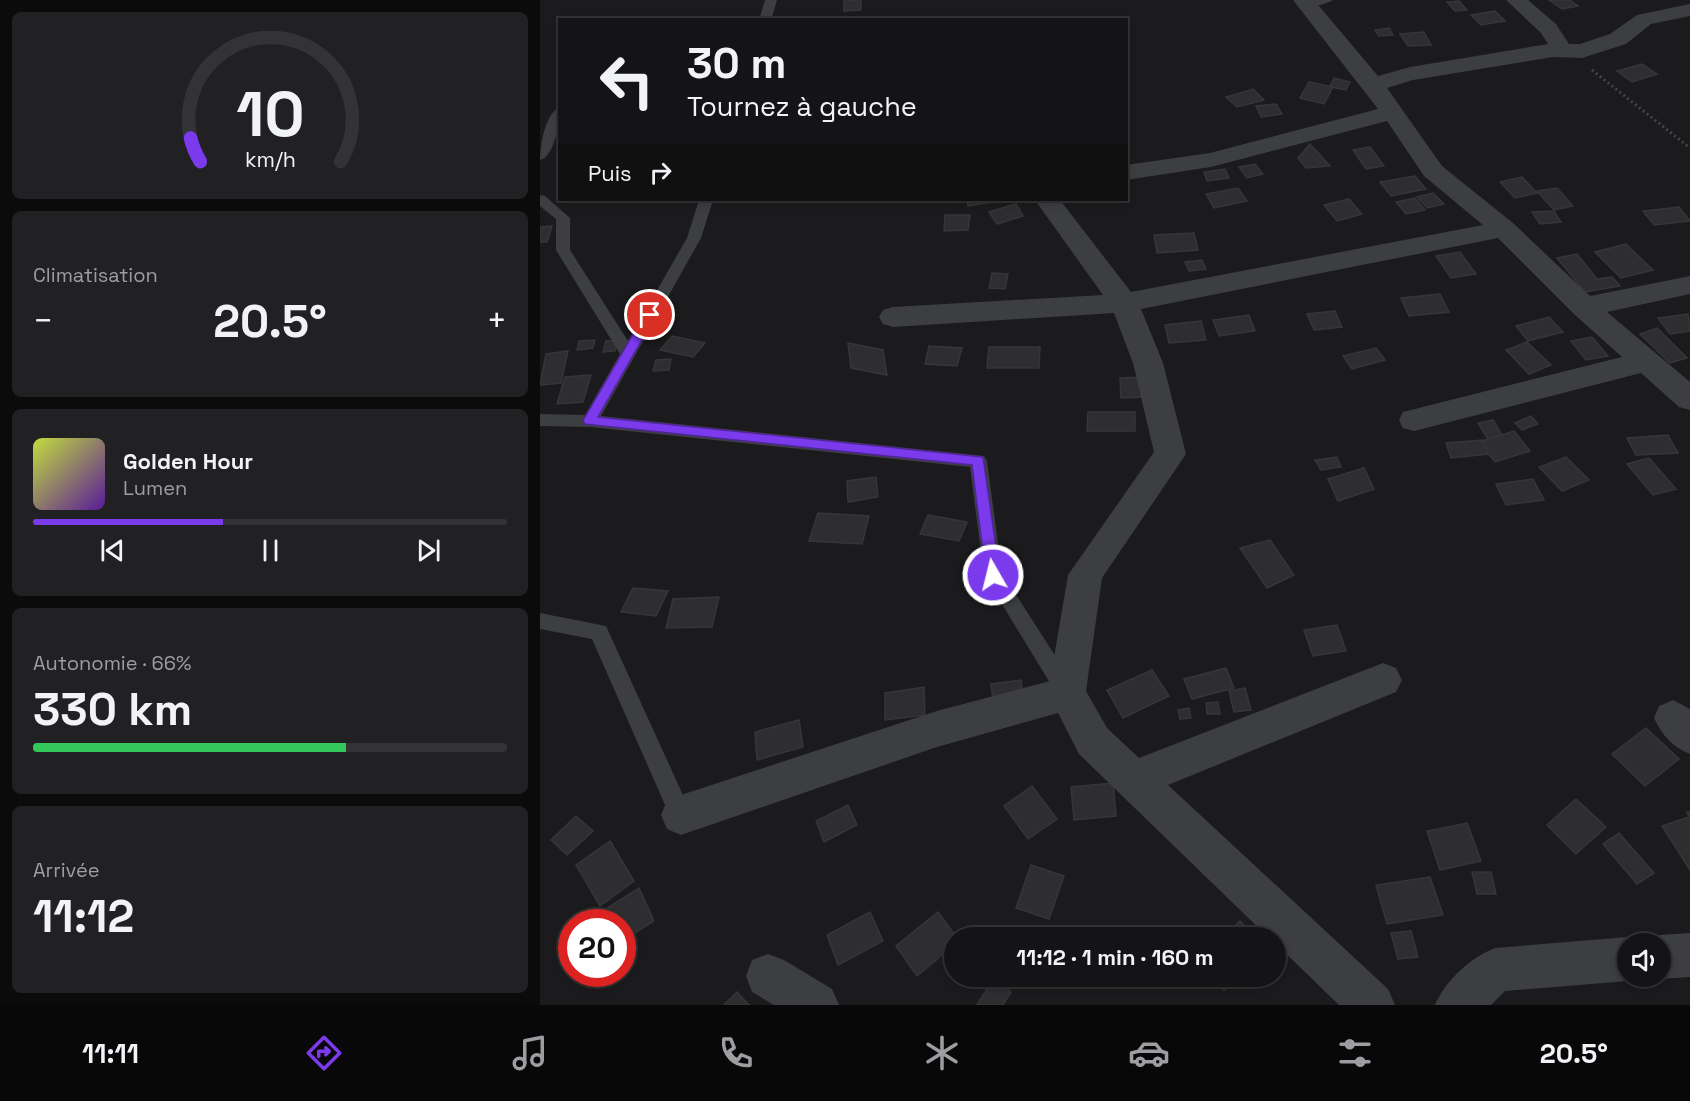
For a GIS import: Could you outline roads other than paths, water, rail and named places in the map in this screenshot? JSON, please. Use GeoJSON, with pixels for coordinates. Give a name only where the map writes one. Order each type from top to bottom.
{"type":"FeatureCollection","features":[{"type":"Feature","properties":{"kind":"street"},"geometry":{"type":"LineString","coordinates":[[1373,85],[1420,72],[1559,48],[1560,43],[1555,35],[1516,0]]}},
{"type":"Feature","properties":{"kind":"street"},"geometry":{"type":"LineString","coordinates":[[1304,2],[1373,85],[1433,171],[1504,229],[1584,307],[1690,399]]}},
{"type":"Feature","properties":{"kind":"street"},"geometry":{"type":"LineString","coordinates":[[1553,50],[1582,51],[1618,39],[1644,19],[1690,10]]}},
{"type":"Feature","properties":{"kind":"street"},"geometry":{"type":"LineString","coordinates":[[1128,173],[1211,160],[1392,113]]}},
{"type":"Feature","properties":{"kind":"street"},"geometry":{"type":"LineString","coordinates":[[1048,201],[1124,303],[1148,363],[1170,454],[1085,575],[1067,693],[1093,741],[1372,1005]]}},
{"type":"Feature","properties":{"kind":"street"},"geometry":{"type":"LineString","coordinates":[[893,317],[1124,303],[1504,229]]}},
{"type":"Feature","properties":{"kind":"street"},"geometry":{"type":"LineString","coordinates":[[1584,307],[1690,285]]}},
{"type":"Feature","properties":{"kind":"street"},"geometry":{"type":"LineString","coordinates":[[1413,420],[1646,361]]}},
{"type":"Feature","properties":{"kind":"street"},"geometry":{"type":"LineString","coordinates":[[1134,779],[1383,680]]}},
{"type":"Feature","properties":{"kind":"street"},"geometry":{"type":"LineString","coordinates":[[681,814],[937,729],[1067,693]]}},
{"type":"Feature","properties":{"kind":"street"},"geometry":{"type":"LineString","coordinates":[[1671,956],[1690,955]]}},
{"type":"Feature","properties":{"kind":"street"},"geometry":{"type":"LineString","coordinates":[[1458,1005],[1495,970],[1617,961]]}},
{"type":"Feature","properties":{"kind":"street"},"geometry":{"type":"LineString","coordinates":[[768,976],[816,1005]]}},
{"type":"Feature","properties":{"kind":"lane"},"geometry":{"type":"LineString","coordinates":[[766,18],[771,0]]}},
{"type":"Feature","properties":{"kind":"lane"},"geometry":{"type":"LineString","coordinates":[[1304,2],[1327,0]]}},
{"type":"Feature","properties":{"kind":"lane"},"geometry":{"type":"LineString","coordinates":[[540,156],[558,116]]}},
{"type":"Feature","properties":{"kind":"lane"},"geometry":{"type":"LineString","coordinates":[[540,199],[563,218],[563,250],[628,354]]}},
{"type":"Feature","properties":{"kind":"lane"},"geometry":{"type":"LineString","coordinates":[[590,421],[694,238],[706,201]]}},
{"type":"Feature","properties":{"kind":"lane"},"geometry":{"type":"LineString","coordinates":[[540,420],[590,421],[978,461],[993,575],[1067,693]]}},
{"type":"Feature","properties":{"kind":"lane"},"geometry":{"type":"LineString","coordinates":[[540,621],[599,632],[681,814]]}}]}
